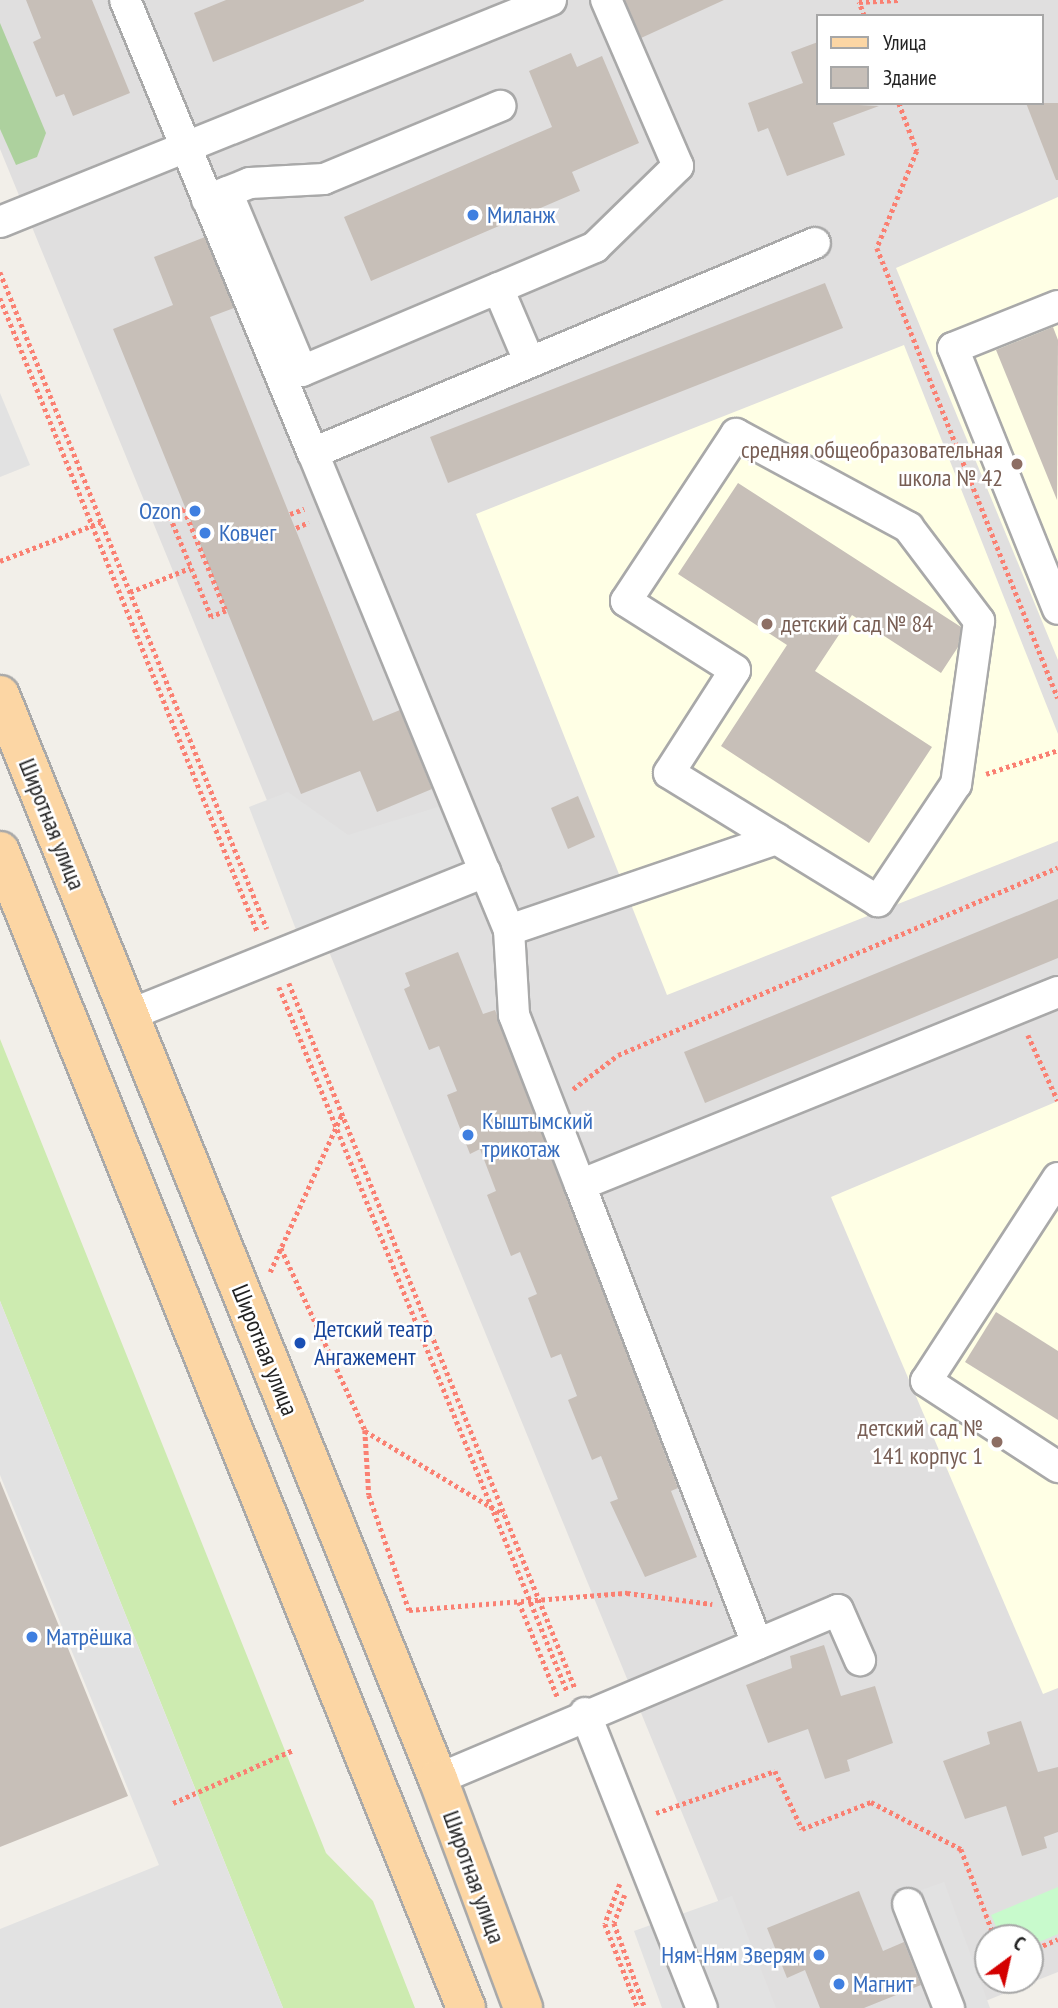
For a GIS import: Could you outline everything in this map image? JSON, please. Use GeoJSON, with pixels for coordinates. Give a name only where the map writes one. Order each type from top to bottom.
{"type":"FeatureCollection","features":[{"type":"Feature","properties":{"kind":"main road","name":"Широтная улица"},"geometry":{"type":"LineString","coordinates":[[0,695],[438,1779],[523,2008]]}},
{"type":"Feature","properties":{"kind":"main road"},"geometry":{"type":"LineString","coordinates":[[0,851],[466,2008]]}},
{"type":"Feature","properties":{"kind":"lane"},"geometry":{"type":"LineString","coordinates":[[125,0],[185,147],[217,196],[302,371],[595,247],[678,166],[606,0]]}},
{"type":"Feature","properties":{"kind":"lane"},"geometry":{"type":"LineString","coordinates":[[0,222],[551,0]]}},
{"type":"Feature","properties":{"kind":"lane"},"geometry":{"type":"LineString","coordinates":[[217,196],[250,183],[324,179],[500,106]]}},
{"type":"Feature","properties":{"kind":"lane"},"geometry":{"type":"LineString","coordinates":[[217,196],[313,453],[509,930],[514,1014],[757,1644]]}},
{"type":"Feature","properties":{"kind":"lane"},"geometry":{"type":"LineString","coordinates":[[313,453],[815,243]]}},
{"type":"Feature","properties":{"kind":"lane"},"geometry":{"type":"LineString","coordinates":[[498,288],[529,361]]}},
{"type":"Feature","properties":{"kind":"lane"},"geometry":{"type":"LineString","coordinates":[[1058,306],[953,348],[1058,609]]}},
{"type":"Feature","properties":{"kind":"lane"},"geometry":{"type":"LineString","coordinates":[[736,434],[908,527],[979,621],[956,784],[878,901],[669,772],[734,670],[626,601],[736,434]]}},
{"type":"Feature","properties":{"kind":"lane"},"geometry":{"type":"LineString","coordinates":[[509,930],[777,839]]}},
{"type":"Feature","properties":{"kind":"lane"},"geometry":{"type":"LineString","coordinates":[[129,1015],[485,872]]}},
{"type":"Feature","properties":{"kind":"lane"},"geometry":{"type":"LineString","coordinates":[[580,1185],[1058,992]]}},
{"type":"Feature","properties":{"kind":"lane"},"geometry":{"type":"LineString","coordinates":[[1057,1468],[926,1381],[1058,1178]]}},
{"type":"Feature","properties":{"kind":"lane"},"geometry":{"type":"LineString","coordinates":[[438,1779],[838,1610],[860,1660]]}},
{"type":"Feature","properties":{"kind":"lane"},"geometry":{"type":"LineString","coordinates":[[577,1718],[629,1822],[702,2008]]}},
{"type":"Feature","properties":{"kind":"lane"},"geometry":{"type":"LineString","coordinates":[[908,1904],[949,2008]]}},
{"type":"Feature","properties":{"kind":"path"},"geometry":{"type":"LineString","coordinates":[[858,1],[898,0]]}},
{"type":"Feature","properties":{"kind":"path"},"geometry":{"type":"LineString","coordinates":[[900,105],[917,151],[877,248],[1058,698]]}},
{"type":"Feature","properties":{"kind":"path"},"geometry":{"type":"LineString","coordinates":[[0,272],[130,592],[336,1126],[577,1718]]}},
{"type":"Feature","properties":{"kind":"path"},"geometry":{"type":"LineString","coordinates":[[0,298],[273,959],[342,1113],[539,1598],[577,1718]]}},
{"type":"Feature","properties":{"kind":"path"},"geometry":{"type":"LineString","coordinates":[[290,514],[305,508]]}},
{"type":"Feature","properties":{"kind":"path"},"geometry":{"type":"LineString","coordinates":[[184,509],[226,611],[211,617],[190,568],[169,515],[184,509]]}},
{"type":"Feature","properties":{"kind":"path"},"geometry":{"type":"LineString","coordinates":[[0,561],[102,522]]}},
{"type":"Feature","properties":{"kind":"path"},"geometry":{"type":"LineString","coordinates":[[296,528],[310,522]]}},
{"type":"Feature","properties":{"kind":"path"},"geometry":{"type":"LineString","coordinates":[[130,592],[190,568]]}},
{"type":"Feature","properties":{"kind":"path"},"geometry":{"type":"LineString","coordinates":[[956,784],[1058,750]]}},
{"type":"Feature","properties":{"kind":"path"},"geometry":{"type":"LineString","coordinates":[[550,1108],[618,1055],[1058,867]]}},
{"type":"Feature","properties":{"kind":"path"},"geometry":{"type":"LineString","coordinates":[[1016,1010],[1058,1101]]}},
{"type":"Feature","properties":{"kind":"path"},"geometry":{"type":"LineString","coordinates":[[251,1315],[342,1113]]}},
{"type":"Feature","properties":{"kind":"path"},"geometry":{"type":"LineString","coordinates":[[281,1248],[365,1430],[369,1495],[409,1610],[627,1593],[743,1608]]}},
{"type":"Feature","properties":{"kind":"path"},"geometry":{"type":"LineString","coordinates":[[365,1430],[505,1516]]}},
{"type":"Feature","properties":{"kind":"path"},"geometry":{"type":"LineString","coordinates":[[173,1803],[255,1770],[293,1750]]}},
{"type":"Feature","properties":{"kind":"path"},"geometry":{"type":"LineString","coordinates":[[629,1822],[775,1772],[802,1829],[871,1802],[961,1849],[990,1924]]}},
{"type":"Feature","properties":{"kind":"path"},"geometry":{"type":"LineString","coordinates":[[623,1878],[605,1924],[638,2008]]}},
{"type":"Feature","properties":{"kind":"shaded area"},"geometry":{"type":"Polygon","coordinates":[[[0,0],[1058,0],[1058,1972],[1044,1978],[1044,1924],[974,1924],[974,1994],[1003,1994],[968,2008],[762,2008],[0,149],[0,0]]]}},
{"type":"Feature","properties":{"kind":"shaded area","name":"средняя общеобразовательная школа № 42"},"geometry":{"type":"Polygon","coordinates":[[[1058,197],[1058,660],[896,268],[1058,197]]]}},
{"type":"Feature","properties":{"kind":"shaded area","name":"детский сад № 84"},"geometry":{"type":"Polygon","coordinates":[[[904,345],[1058,734],[1058,841],[667,995],[476,514],[904,345]]]}},
{"type":"Feature","properties":{"kind":"shaded area"},"geometry":{"type":"Polygon","coordinates":[[[0,393],[30,465],[0,477],[0,393]]]}},
{"type":"Feature","properties":{"kind":"shaded area"},"geometry":{"type":"Polygon","coordinates":[[[288,792],[348,835],[441,806],[471,878],[303,948],[249,807],[288,792]]]}},
{"type":"Feature","properties":{"kind":"shaded area","name":"детский сад № 141 корпус 1"},"geometry":{"type":"Polygon","coordinates":[[[1058,1101],[1058,1688],[1043,1694],[831,1197],[1058,1101]]]}},
{"type":"Feature","properties":{"kind":"shaded area"},"geometry":{"type":"Polygon","coordinates":[[[0,1301],[283,2008],[0,2008],[0,1929],[159,1865],[0,1475],[0,1301]]]}},
{"type":"Feature","properties":{"kind":"shaded area"},"geometry":{"type":"Polygon","coordinates":[[[944,1882],[974,1964],[974,1994],[985,1994],[990,2008],[936,2008],[896,1899],[944,1882]]]}},
{"type":"Feature","properties":{"kind":"shaded area"},"geometry":{"type":"Polygon","coordinates":[[[732,1896],[776,2008],[662,2008],[634,1931],[732,1896]]]}},
{"type":"Feature","properties":{"kind":"green space"},"geometry":{"type":"Polygon","coordinates":[[[0,23],[46,133],[37,157],[16,165],[0,129],[0,23]]]}},
{"type":"Feature","properties":{"kind":"green space"},"geometry":{"type":"Polygon","coordinates":[[[0,1039],[326,1853],[373,1901],[415,2008],[283,2008],[0,1301],[0,1039]]]}},
{"type":"Feature","properties":{"kind":"green space"},"geometry":{"type":"Polygon","coordinates":[[[1058,1887],[1058,1934],[1044,1940],[1044,1924],[995,1924],[991,1915],[1058,1887]]]}},
{"type":"Feature","properties":{"kind":"building"},"geometry":{"type":"Polygon","coordinates":[[[26,0],[92,0],[130,93],[73,116],[64,94],[56,97],[33,42],[41,38],[26,0]]]}},
{"type":"Feature","properties":{"kind":"building"},"geometry":{"type":"Polygon","coordinates":[[[226,0],[364,1],[213,62],[194,13],[226,0]]]}},
{"type":"Feature","properties":{"kind":"building"},"geometry":{"type":"Polygon","coordinates":[[[625,0],[724,0],[641,38],[625,0]]]}},
{"type":"Feature","properties":{"kind":"building"},"geometry":{"type":"Polygon","coordinates":[[[816,43],[816,105],[879,106],[833,123],[845,155],[787,176],[768,128],[758,132],[748,103],[803,83],[791,52],[816,43]]]}},
{"type":"Feature","properties":{"kind":"building"},"geometry":{"type":"Polygon","coordinates":[[[571,53],[577,67],[602,56],[639,143],[572,172],[580,191],[371,281],[344,217],[552,127],[529,71],[571,53]]]}},
{"type":"Feature","properties":{"kind":"building"},"geometry":{"type":"Polygon","coordinates":[[[1058,103],[1056,180],[1027,105],[1058,103]]]}},
{"type":"Feature","properties":{"kind":"building"},"geometry":{"type":"Polygon","coordinates":[[[205,237],[234,308],[210,317],[373,721],[400,710],[432,789],[377,812],[360,771],[301,794],[113,329],[173,305],[154,257],[205,237]]]}},
{"type":"Feature","properties":{"kind":"building"},"geometry":{"type":"Polygon","coordinates":[[[825,283],[843,328],[448,483],[430,437],[825,283]]]}},
{"type":"Feature","properties":{"kind":"building"},"geometry":{"type":"Polygon","coordinates":[[[1053,327],[1058,340],[1057,500],[996,350],[1053,327]]]}},
{"type":"Feature","properties":{"kind":"building"},"geometry":{"type":"Polygon","coordinates":[[[738,483],[961,627],[958,647],[941,673],[852,615],[815,671],[932,747],[869,843],[721,746],[787,645],[678,574],[738,483]]]}},
{"type":"Feature","properties":{"kind":"building"},"geometry":{"type":"Polygon","coordinates":[[[578,796],[595,837],[568,849],[551,808],[578,796]]]}},
{"type":"Feature","properties":{"kind":"building"},"geometry":{"type":"Polygon","coordinates":[[[1058,899],[1058,958],[705,1103],[684,1052],[1058,899]]]}},
{"type":"Feature","properties":{"kind":"building"},"geometry":{"type":"Polygon","coordinates":[[[458,952],[483,1014],[495,1010],[678,1488],[671,1491],[697,1557],[645,1577],[610,1502],[618,1499],[601,1456],[592,1460],[568,1400],[577,1396],[561,1354],[551,1358],[528,1298],[537,1294],[520,1252],[511,1256],[487,1195],[496,1191],[480,1149],[470,1154],[447,1095],[457,1091],[439,1046],[429,1050],[404,989],[410,986],[405,973],[458,952]]]}},
{"type":"Feature","properties":{"kind":"building"},"geometry":{"type":"Polygon","coordinates":[[[996,1312],[1058,1351],[1058,1420],[965,1362],[996,1312]]]}},
{"type":"Feature","properties":{"kind":"building","name":"Матрёшка"},"geometry":{"type":"Polygon","coordinates":[[[0,1481],[128,1796],[0,1847],[0,1481]]]}},
{"type":"Feature","properties":{"kind":"building"},"geometry":{"type":"Polygon","coordinates":[[[824,1645],[841,1696],[875,1686],[893,1743],[847,1760],[850,1771],[825,1779],[808,1729],[768,1743],[746,1685],[792,1668],[790,1656],[824,1645]]]}},
{"type":"Feature","properties":{"kind":"building"},"geometry":{"type":"Polygon","coordinates":[[[1021,1721],[1038,1772],[1058,1767],[1058,1832],[1044,1837],[1047,1848],[1022,1856],[1006,1806],[965,1819],[943,1761],[990,1744],[987,1732],[1021,1721]]]}},
{"type":"Feature","properties":{"kind":"building"},"geometry":{"type":"Polygon","coordinates":[[[859,1891],[883,1951],[904,1942],[921,1985],[864,2008],[820,2008],[805,1970],[787,1978],[767,1928],[859,1891]]]}},
{"type":"Feature","properties":{"kind":"place","name":"Миланж"},"geometry":{"type":"Point","coordinates":[473,215]}},
{"type":"Feature","properties":{"kind":"place","name":"средняя общеобразовательная школа № 42"},"geometry":{"type":"Point","coordinates":[1017,464]}},
{"type":"Feature","properties":{"kind":"place","name":"Ozon"},"geometry":{"type":"Point","coordinates":[195,511]}},
{"type":"Feature","properties":{"kind":"place","name":"Ковчег"},"geometry":{"type":"Point","coordinates":[205,533]}},
{"type":"Feature","properties":{"kind":"place","name":"детский сад № 84"},"geometry":{"type":"Point","coordinates":[767,624]}},
{"type":"Feature","properties":{"kind":"place","name":"Кыштымский трикотаж"},"geometry":{"type":"Point","coordinates":[468,1135]}},
{"type":"Feature","properties":{"kind":"place","name":"Детский театр Ангажемент"},"geometry":{"type":"Point","coordinates":[300,1343]}},
{"type":"Feature","properties":{"kind":"place","name":"детский сад № 141 корпус 1"},"geometry":{"type":"Point","coordinates":[997,1442]}},
{"type":"Feature","properties":{"kind":"place","name":"Матрёшка"},"geometry":{"type":"Point","coordinates":[32,1637]}},
{"type":"Feature","properties":{"kind":"place","name":"Ням-Ням Зверям"},"geometry":{"type":"Point","coordinates":[819,1955]}},
{"type":"Feature","properties":{"kind":"place","name":"Магнит"},"geometry":{"type":"Point","coordinates":[839,1984]}}]}
